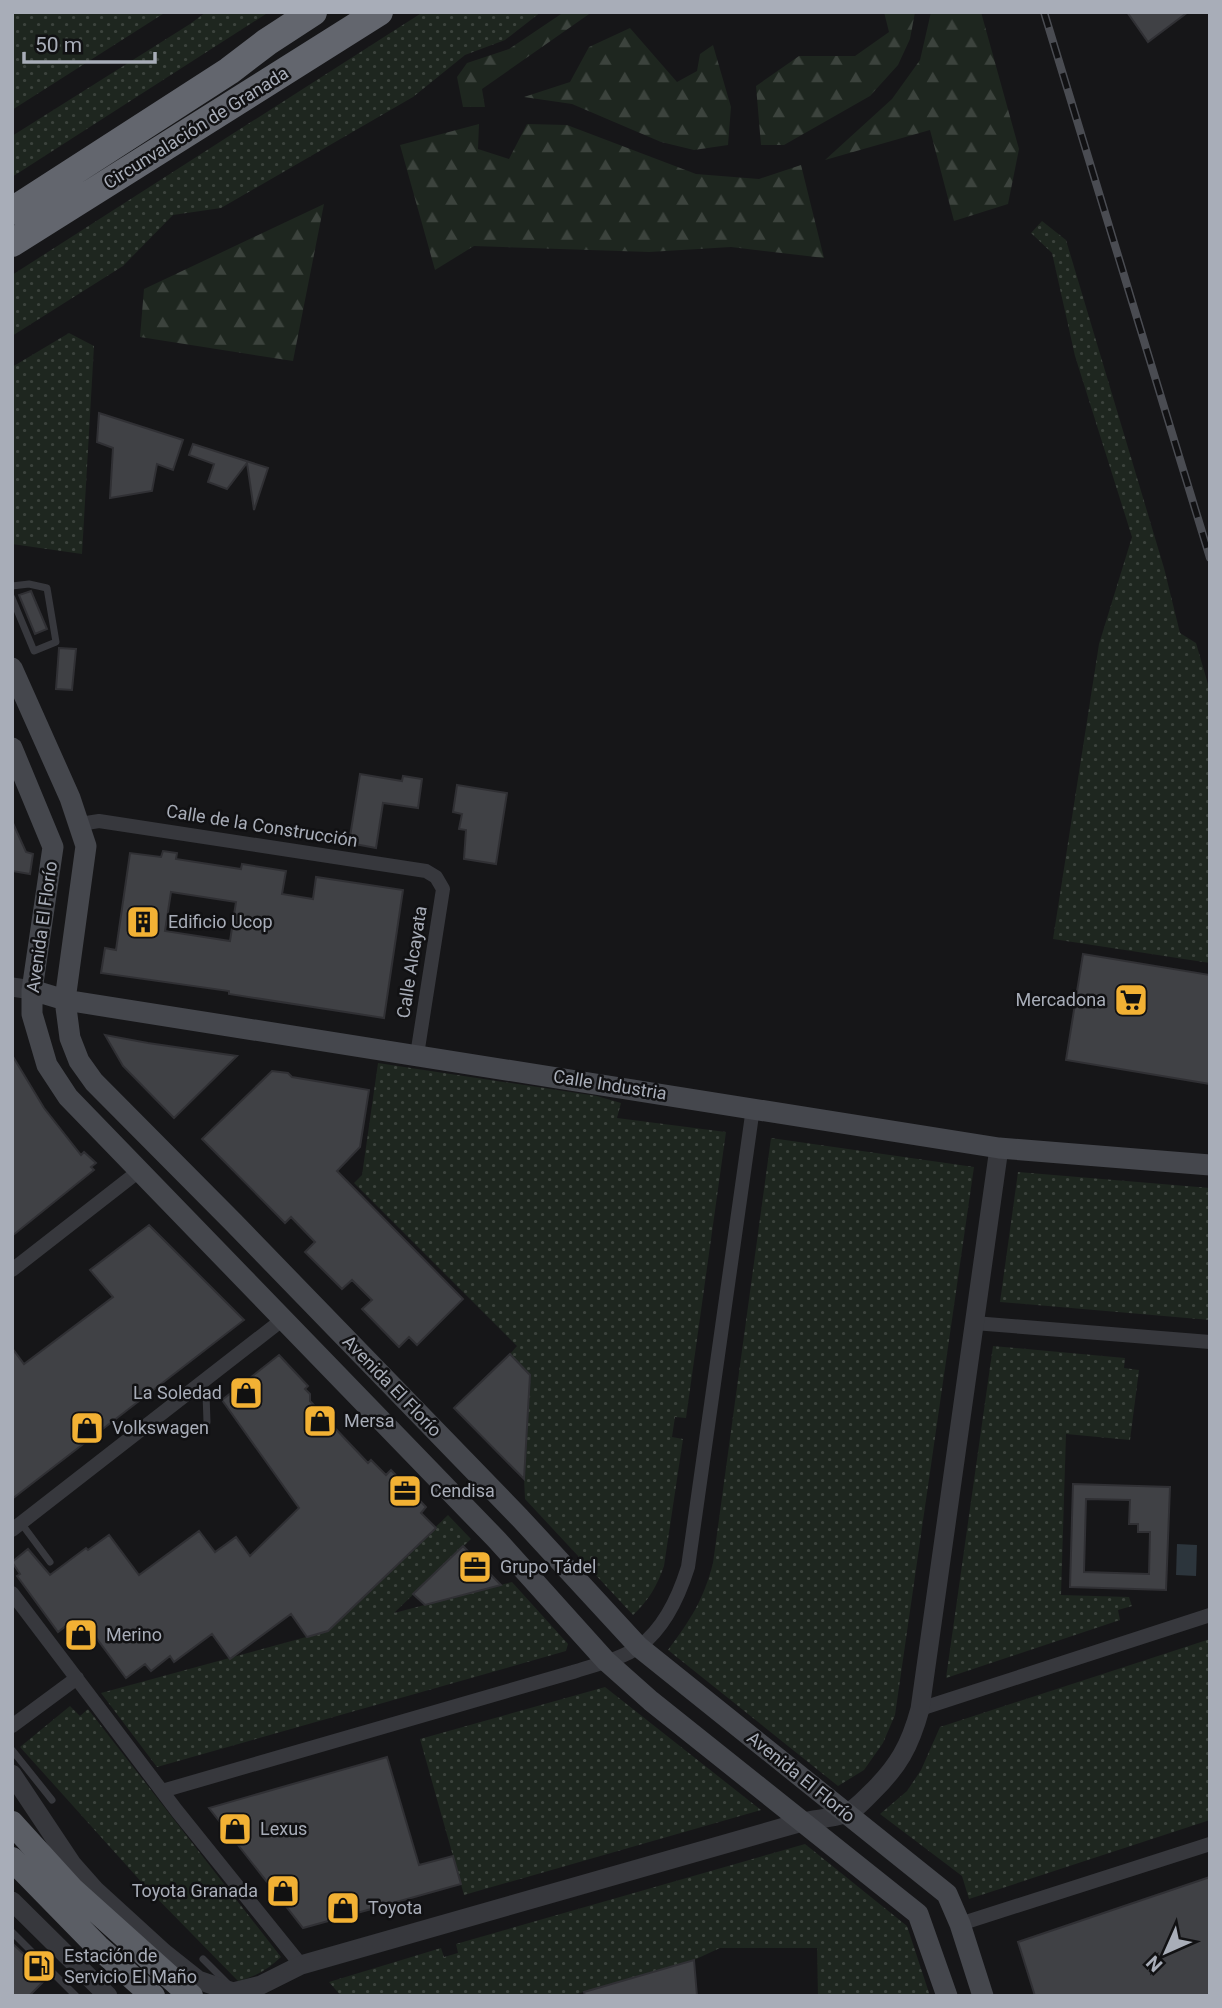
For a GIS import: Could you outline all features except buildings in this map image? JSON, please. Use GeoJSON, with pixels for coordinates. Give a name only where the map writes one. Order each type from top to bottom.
{"type":"FeatureCollection","features":[{"type":"Feature","properties":{"kind":"highway","name":"Circunvalación de Granada"},"geometry":{"type":"LineString","coordinates":[[12,211],[229,71],[313,12]]}},
{"type":"Feature","properties":{"kind":"highway","name":"Circunvalación de Granada"},"geometry":{"type":"LineString","coordinates":[[12,243],[379,12]]}},
{"type":"Feature","properties":{"kind":"highway"},"geometry":{"type":"LineString","coordinates":[[12,194],[220,61],[267,42]]}},
{"type":"Feature","properties":{"kind":"highway"},"geometry":{"type":"LineString","coordinates":[[12,262],[75,218],[114,181]]}},
{"type":"Feature","properties":{"kind":"highway"},"geometry":{"type":"LineString","coordinates":[[12,1823],[73,1890],[191,1996]]}},
{"type":"Feature","properties":{"kind":"highway"},"geometry":{"type":"LineString","coordinates":[[12,1859],[98,1947],[153,1996]]}},
{"type":"Feature","properties":{"kind":"main road","name":"Avenida El Florío"},"geometry":{"type":"LineString","coordinates":[[12,668],[80,824],[86,846],[65,1000],[70,1038],[79,1061],[94,1082],[307,1297],[520,1518],[639,1647],[947,1894],[960,1924],[983,1996]]}},
{"type":"Feature","properties":{"kind":"main road","name":"Avenida El Florío"},"geometry":{"type":"LineString","coordinates":[[12,748],[53,847],[22,988],[47,1065],[68,1097],[497,1540],[606,1661],[651,1701],[918,1914],[928,1935],[947,1996]]}},
{"type":"Feature","properties":{"kind":"main road"},"geometry":{"type":"LineString","coordinates":[[50,836],[80,824]]}},
{"type":"Feature","properties":{"kind":"main road","name":"Calle Industria"},"geometry":{"type":"LineString","coordinates":[[22,988],[65,1000],[999,1148],[1210,1165]]}},
{"type":"Feature","properties":{"kind":"main road"},"geometry":{"type":"LineString","coordinates":[[139,1171],[163,1151]]}},
{"type":"Feature","properties":{"kind":"main road"},"geometry":{"type":"LineString","coordinates":[[282,1320],[307,1297]]}},
{"type":"Feature","properties":{"kind":"main road"},"geometry":{"type":"LineString","coordinates":[[928,1935],[960,1924]]}},
{"type":"Feature","properties":{"kind":"street","name":"Calle de la Construcción"},"geometry":{"type":"LineString","coordinates":[[80,824],[99,821],[426,871],[436,877]]}},
{"type":"Feature","properties":{"kind":"street","name":"Calle Alcayata"},"geometry":{"type":"LineString","coordinates":[[417,1055],[443,889],[436,877]]}},
{"type":"Feature","properties":{"kind":"street"},"geometry":{"type":"LineString","coordinates":[[162,1791],[606,1661],[639,1647],[658,1627],[672,1608],[688,1567],[752,1108]]}},
{"type":"Feature","properties":{"kind":"street"},"geometry":{"type":"LineString","coordinates":[[12,1774],[72,1864],[94,1890],[198,1980],[223,1992],[261,1985],[301,1965],[802,1822],[847,1814],[889,1776],[903,1756],[913,1736],[920,1709],[999,1148]]}},
{"type":"Feature","properties":{"kind":"street"},"geometry":{"type":"LineString","coordinates":[[12,1270],[139,1171]]}},
{"type":"Feature","properties":{"kind":"street"},"geometry":{"type":"LineString","coordinates":[[16,1527],[282,1320]]}},
{"type":"Feature","properties":{"kind":"street"},"geometry":{"type":"LineString","coordinates":[[974,1323],[1210,1342]]}},
{"type":"Feature","properties":{"kind":"street"},"geometry":{"type":"LineString","coordinates":[[12,1592],[162,1791],[301,1965]]}},
{"type":"Feature","properties":{"kind":"street"},"geometry":{"type":"LineString","coordinates":[[920,1709],[1210,1615]]}},
{"type":"Feature","properties":{"kind":"street"},"geometry":{"type":"LineString","coordinates":[[12,1726],[77,1678]]}},
{"type":"Feature","properties":{"kind":"street"},"geometry":{"type":"LineString","coordinates":[[960,1924],[1210,1844]]}},
{"type":"Feature","properties":{"kind":"street"},"geometry":{"type":"LineString","coordinates":[[12,1901],[108,1996]]}},
{"type":"Feature","properties":{"kind":"street"},"geometry":{"type":"LineString","coordinates":[[120,1931],[155,1944]]}},
{"type":"Feature","properties":{"kind":"street"},"geometry":{"type":"LineString","coordinates":[[270,1996],[282,1976]]}},
{"type":"Feature","properties":{"kind":"lane"},"geometry":{"type":"LineString","coordinates":[[12,586],[29,584],[47,588],[56,642],[34,651],[12,598]]}},
{"type":"Feature","properties":{"kind":"lane"},"geometry":{"type":"LineString","coordinates":[[199,1385],[206,1394],[207,1422]]}},
{"type":"Feature","properties":{"kind":"lane"},"geometry":{"type":"LineString","coordinates":[[16,1527],[50,1562]]}},
{"type":"Feature","properties":{"kind":"lane"},"geometry":{"type":"LineString","coordinates":[[12,1750],[52,1801]]}},
{"type":"Feature","properties":{"kind":"lane"},"geometry":{"type":"LineString","coordinates":[[12,1932],[76,1996]]}},
{"type":"Feature","properties":{"kind":"lane"},"geometry":{"type":"LineString","coordinates":[[203,1959],[223,1992]]}},
{"type":"Feature","properties":{"kind":"green space"},"geometry":{"type":"Polygon","coordinates":[[[12,12],[166,12],[12,110],[12,12]]]}},
{"type":"Feature","properties":{"kind":"green space"},"geometry":{"type":"Polygon","coordinates":[[[206,12],[269,12],[12,177],[12,136],[206,12]]]}},
{"type":"Feature","properties":{"kind":"green space"},"geometry":{"type":"Polygon","coordinates":[[[423,12],[541,12],[505,40],[465,55],[413,97],[221,208],[173,215],[123,266],[12,336],[12,275],[423,12]]]}},
{"type":"Feature","properties":{"kind":"green space"},"geometry":{"type":"Polygon","coordinates":[[[564,12],[592,12],[482,89],[485,107],[463,107],[457,77],[467,63],[509,49],[564,12]]]}},
{"type":"Feature","properties":{"kind":"green space"},"geometry":{"type":"Polygon","coordinates":[[[884,12],[915,12],[910,39],[898,65],[870,96],[784,145],[761,145],[756,86],[799,56],[855,56],[889,32],[884,12]]]}},
{"type":"Feature","properties":{"kind":"green space"},"geometry":{"type":"Polygon","coordinates":[[[931,12],[981,12],[1019,149],[1008,204],[954,221],[930,130],[825,160],[892,99],[920,60],[931,12]]]}},
{"type":"Feature","properties":{"kind":"green space"},"geometry":{"type":"Polygon","coordinates":[[[630,28],[677,82],[697,71],[700,54],[713,45],[731,107],[728,145],[694,150],[661,142],[572,104],[524,97],[570,82],[589,47],[630,28]]]}},
{"type":"Feature","properties":{"kind":"green space"},"geometry":{"type":"Polygon","coordinates":[[[479,124],[478,149],[509,159],[527,124],[567,125],[696,174],[759,179],[801,165],[824,258],[731,247],[649,252],[474,246],[435,270],[400,145],[479,124]]]}},
{"type":"Feature","properties":{"kind":"green space"},"geometry":{"type":"Polygon","coordinates":[[[324,204],[293,361],[140,337],[144,289],[324,204]]]}},
{"type":"Feature","properties":{"kind":"green space"},"geometry":{"type":"Polygon","coordinates":[[[1042,221],[1066,240],[1164,568],[1180,633],[1196,643],[1210,691],[1210,963],[1053,939],[1099,644],[1132,537],[1075,356],[1052,253],[1031,233],[1042,221]]]}},
{"type":"Feature","properties":{"kind":"green space"},"geometry":{"type":"Polygon","coordinates":[[[69,333],[94,346],[82,554],[12,544],[12,367],[69,333]]]}},
{"type":"Feature","properties":{"kind":"green space"},"geometry":{"type":"Polygon","coordinates":[[[378,1063],[597,1096],[621,1103],[617,1118],[726,1132],[686,1418],[675,1417],[672,1437],[683,1439],[664,1566],[652,1592],[633,1615],[525,1499],[530,1375],[510,1354],[517,1346],[354,1183],[362,1175],[378,1063]]]}},
{"type":"Feature","properties":{"kind":"green space"},"geometry":{"type":"Polygon","coordinates":[[[771,1138],[974,1167],[895,1715],[883,1743],[864,1770],[838,1786],[668,1650],[695,1609],[713,1563],[771,1138]]]}},
{"type":"Feature","properties":{"kind":"green space"},"geometry":{"type":"Polygon","coordinates":[[[1018,1172],[1210,1188],[1210,1320],[1000,1302],[1018,1172]]]}},
{"type":"Feature","properties":{"kind":"green space"},"geometry":{"type":"Polygon","coordinates":[[[993,1346],[1125,1358],[1124,1368],[1139,1370],[1130,1440],[1066,1434],[1061,1595],[1129,1597],[1132,1606],[1118,1610],[1120,1620],[946,1678],[993,1346]]]}},
{"type":"Feature","properties":{"kind":"green space"},"geometry":{"type":"Polygon","coordinates":[[[448,1515],[471,1539],[394,1613],[512,1582],[568,1644],[566,1651],[157,1767],[101,1693],[328,1631],[448,1515]]]}},
{"type":"Feature","properties":{"kind":"green space"},"geometry":{"type":"Polygon","coordinates":[[[1210,1639],[1210,1820],[969,1899],[962,1876],[880,1814],[907,1791],[921,1770],[940,1727],[1210,1639]]]}},
{"type":"Feature","properties":{"kind":"green space"},"geometry":{"type":"Polygon","coordinates":[[[605,1687],[761,1810],[464,1895],[420,1739],[605,1687]]]}},
{"type":"Feature","properties":{"kind":"green space"},"geometry":{"type":"Polygon","coordinates":[[[70,1706],[80,1716],[88,1709],[281,1957],[256,1975],[238,1981],[145,1886],[20,1747],[70,1706]]]}},
{"type":"Feature","properties":{"kind":"green space"},"geometry":{"type":"Polygon","coordinates":[[[805,1844],[907,1926],[930,1996],[818,1996],[817,1948],[720,1948],[694,1960],[570,1996],[341,1996],[329,1982],[441,1948],[444,1957],[458,1953],[456,1944],[805,1844]]]}},
{"type":"Feature","properties":{"kind":"shaded area"},"geometry":{"type":"Polygon","coordinates":[[[1177,1544],[1197,1545],[1196,1576],[1176,1575],[1177,1544]]]}},
{"type":"Feature","properties":{"kind":"railway"},"geometry":{"type":"LineString","coordinates":[[1044,12],[1210,558]]}},
{"type":"Feature","properties":{"kind":"place","name":"Edificio Ucop"},"geometry":{"type":"Point","coordinates":[143,922]}},
{"type":"Feature","properties":{"kind":"place","name":"Mercadona"},"geometry":{"type":"Point","coordinates":[1131,1000]}},
{"type":"Feature","properties":{"kind":"place","name":"La Soledad"},"geometry":{"type":"Point","coordinates":[246,1393]}},
{"type":"Feature","properties":{"kind":"place","name":"Mersa"},"geometry":{"type":"Point","coordinates":[320,1421]}},
{"type":"Feature","properties":{"kind":"place","name":"Volkswagen"},"geometry":{"type":"Point","coordinates":[87,1428]}},
{"type":"Feature","properties":{"kind":"place","name":"Cendisa"},"geometry":{"type":"Point","coordinates":[405,1491]}},
{"type":"Feature","properties":{"kind":"place","name":"Grupo Tádel"},"geometry":{"type":"Point","coordinates":[475,1567]}},
{"type":"Feature","properties":{"kind":"place","name":"Merino"},"geometry":{"type":"Point","coordinates":[81,1635]}},
{"type":"Feature","properties":{"kind":"place","name":"Lexus"},"geometry":{"type":"Point","coordinates":[235,1829]}},
{"type":"Feature","properties":{"kind":"place","name":"Toyota Granada"},"geometry":{"type":"Point","coordinates":[283,1891]}},
{"type":"Feature","properties":{"kind":"place","name":"Toyota"},"geometry":{"type":"Point","coordinates":[343,1908]}},
{"type":"Feature","properties":{"kind":"place","name":"Estación de Servicio El Maño"},"geometry":{"type":"Point","coordinates":[39,1966]}}]}
